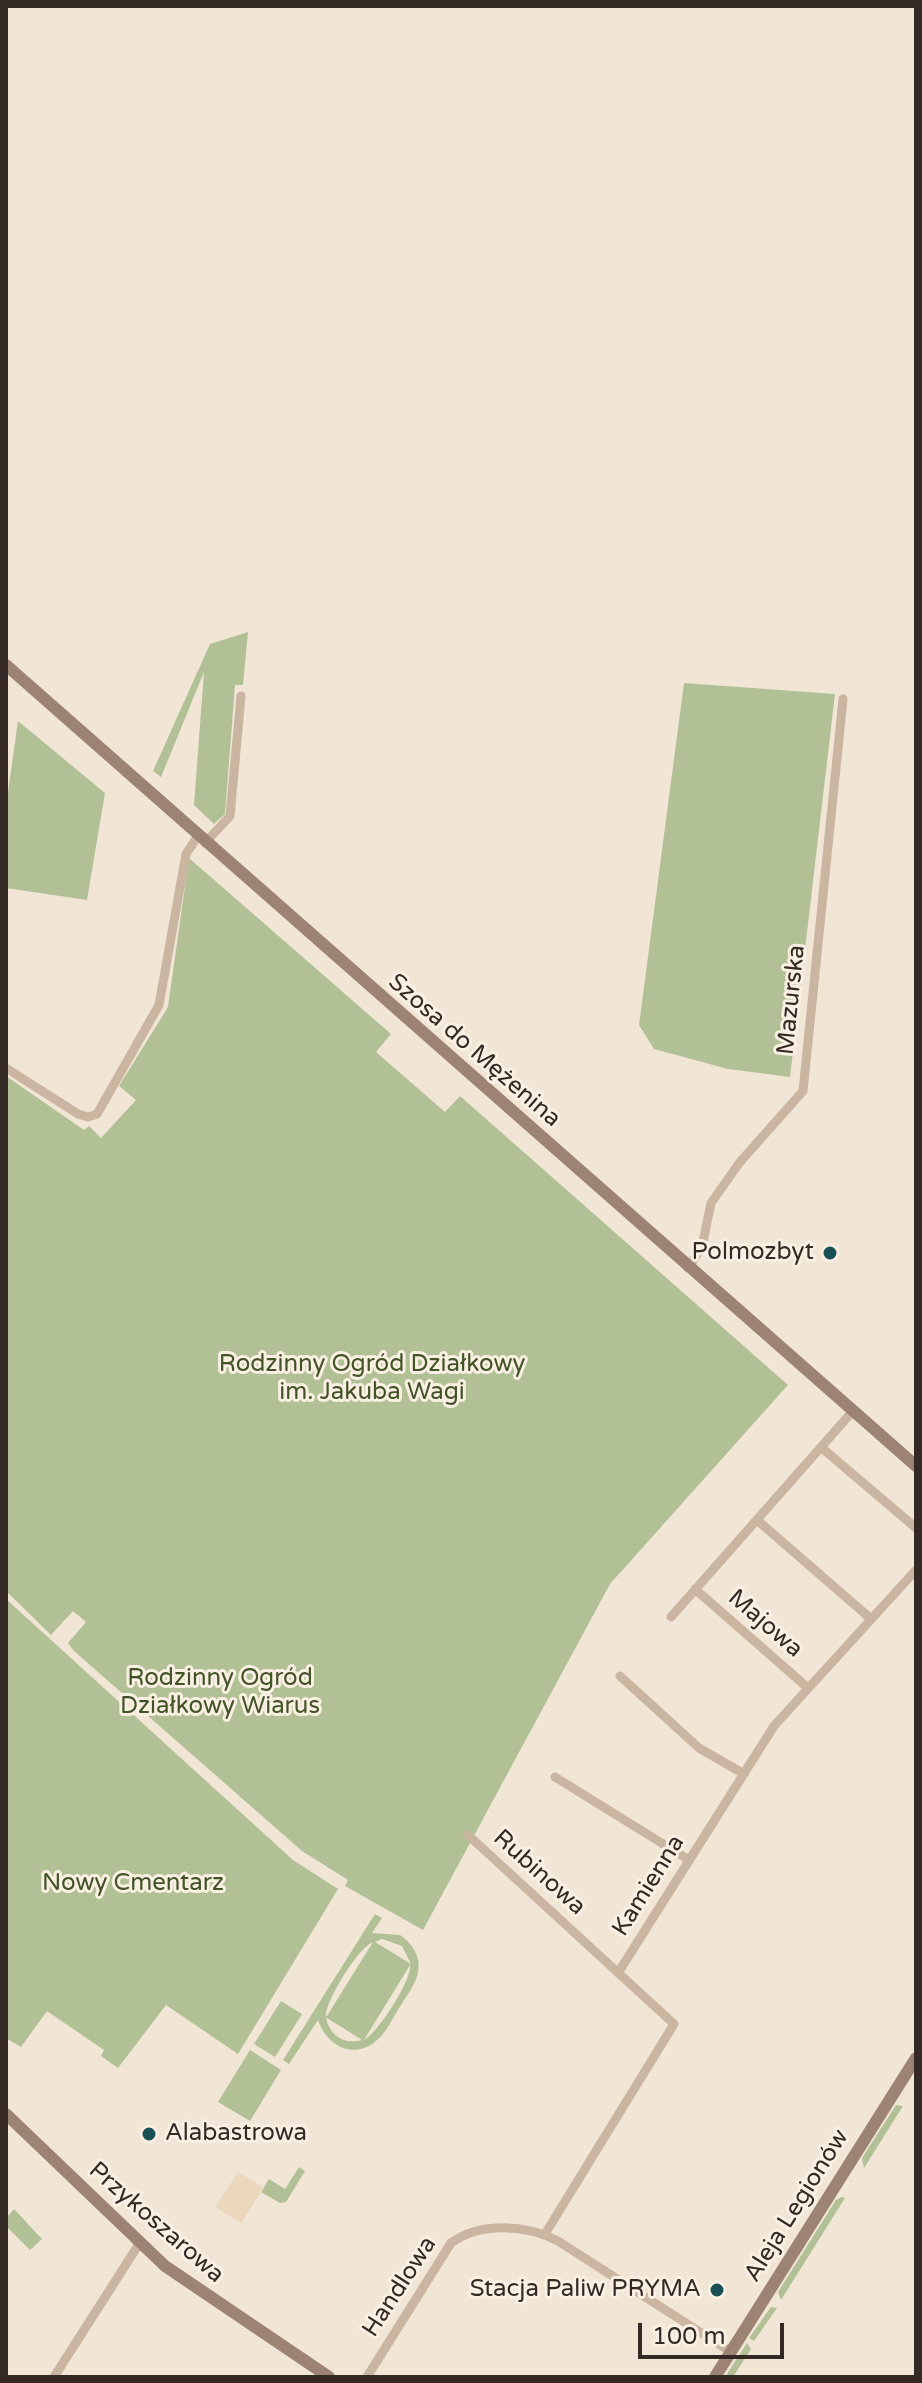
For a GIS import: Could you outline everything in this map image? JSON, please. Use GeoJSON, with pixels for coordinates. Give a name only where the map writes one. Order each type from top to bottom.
{"type":"FeatureCollection","features":[{"type":"Feature","properties":{"kind":"main road","name":"Szosa do Mężenina"},"geometry":{"type":"LineString","coordinates":[[6,665],[916,1466]]}},
{"type":"Feature","properties":{"kind":"main road","name":"Aleja Legionów"},"geometry":{"type":"LineString","coordinates":[[715,2377],[916,2058]]}},
{"type":"Feature","properties":{"kind":"main road","name":"Przykoszarowa"},"geometry":{"type":"LineString","coordinates":[[6,2114],[139,2244],[191,2287],[329,2377]]}},
{"type":"Feature","properties":{"kind":"street"},"geometry":{"type":"LineString","coordinates":[[6,1068],[78,1114],[88,1117],[97,1114],[159,1005],[186,854],[230,816],[241,696]]}},
{"type":"Feature","properties":{"kind":"street","name":"Mazurska"},"geometry":{"type":"LineString","coordinates":[[688,1268],[702,1247],[711,1203],[740,1162],[803,1091],[843,699]]}},
{"type":"Feature","properties":{"kind":"street","name":"Majowa"},"geometry":{"type":"LineString","coordinates":[[671,1617],[852,1412]]}},
{"type":"Feature","properties":{"kind":"street"},"geometry":{"type":"LineString","coordinates":[[822,1448],[916,1528]]}},
{"type":"Feature","properties":{"kind":"street"},"geometry":{"type":"LineString","coordinates":[[757,1520],[870,1618]]}},
{"type":"Feature","properties":{"kind":"street","name":"Kamienna"},"geometry":{"type":"LineString","coordinates":[[545,2234],[674,2024],[618,1973],[774,1726],[916,1570]]}},
{"type":"Feature","properties":{"kind":"street","name":"Majowa"},"geometry":{"type":"LineString","coordinates":[[695,1589],[808,1688]]}},
{"type":"Feature","properties":{"kind":"street"},"geometry":{"type":"LineString","coordinates":[[620,1676],[699,1748],[744,1774]]}},
{"type":"Feature","properties":{"kind":"street"},"geometry":{"type":"LineString","coordinates":[[555,1777],[689,1860]]}},
{"type":"Feature","properties":{"kind":"street","name":"Rubinowa"},"geometry":{"type":"LineString","coordinates":[[468,1835],[618,1973]]}},
{"type":"Feature","properties":{"kind":"street","name":"Handlowa"},"geometry":{"type":"LineString","coordinates":[[367,2377],[451,2243],[483,2230],[521,2229],[545,2234],[731,2352]]}},
{"type":"Feature","properties":{"kind":"street"},"geometry":{"type":"LineString","coordinates":[[54,2377],[139,2244]]}},
{"type":"Feature","properties":{"kind":"green space"},"geometry":{"type":"Polygon","coordinates":[[[248,632],[243,685],[235,685],[225,814],[214,824],[194,805],[204,672],[161,777],[153,771],[210,644],[248,632]]]}},
{"type":"Feature","properties":{"kind":"green space"},"geometry":{"type":"Polygon","coordinates":[[[684,683],[835,694],[790,1077],[728,1069],[654,1049],[639,1025],[684,683]]]}},
{"type":"Feature","properties":{"kind":"green space"},"geometry":{"type":"Polygon","coordinates":[[[18,721],[105,793],[87,900],[6,888],[6,806],[18,721]]]}},
{"type":"Feature","properties":{"kind":"green space","name":"Rodzinny Ogród Działkowy im. Jakuba Wagi"},"geometry":{"type":"Polygon","coordinates":[[[189,858],[391,1034],[376,1052],[445,1112],[460,1096],[788,1385],[610,1584],[423,1930],[345,1886],[348,1880],[302,1851],[74,1651],[68,1643],[86,1622],[73,1611],[51,1635],[6,1591],[6,1076],[84,1130],[89,1126],[101,1138],[136,1100],[119,1086],[168,1007],[189,858]]]}},
{"type":"Feature","properties":{"kind":"green space","name":"Nowy Cmentarz"},"geometry":{"type":"Polygon","coordinates":[[[6,1599],[293,1860],[338,1889],[238,2054],[166,2005],[118,2068],[101,2056],[104,2050],[47,2011],[21,2047],[6,2038],[6,1599]]]}},
{"type":"Feature","properties":{"kind":"green space"},"geometry":{"type":"Polygon","coordinates":[[[375,1914],[382,1918],[372,1933],[400,1935],[415,1950],[419,1966],[413,1985],[387,2029],[367,2047],[349,2049],[327,2036],[318,2020],[289,2064],[283,2060],[375,1914]],[[382,1939],[375,1942],[411,1964],[402,1946],[382,1939]],[[373,1942],[337,1987],[326,2016],[373,1942]],[[410,1965],[364,2040],[393,2006],[406,1982],[410,1965]],[[326,2018],[339,2038],[362,2040],[326,2018]]]}},
{"type":"Feature","properties":{"kind":"green space"},"geometry":{"type":"Polygon","coordinates":[[[281,2001],[302,2014],[275,2057],[254,2044],[281,2001]]]}},
{"type":"Feature","properties":{"kind":"green space"},"geometry":{"type":"Polygon","coordinates":[[[250,2050],[281,2070],[250,2121],[218,2102],[250,2050]]]}},
{"type":"Feature","properties":{"kind":"green space"},"geometry":{"type":"Polygon","coordinates":[[[896,2105],[903,2106],[864,2168],[862,2158],[896,2105]]]}},
{"type":"Feature","properties":{"kind":"green space"},"geometry":{"type":"Polygon","coordinates":[[[299,2167],[305,2171],[286,2202],[280,2203],[261,2192],[269,2179],[285,2189],[299,2167]]]}},
{"type":"Feature","properties":{"kind":"green space"},"geometry":{"type":"Polygon","coordinates":[[[845,2198],[781,2300],[778,2292],[836,2200],[845,2198]]]}},
{"type":"Feature","properties":{"kind":"green space"},"geometry":{"type":"Polygon","coordinates":[[[14,2209],[42,2239],[30,2250],[6,2226],[6,2218],[14,2209]]]}},
{"type":"Feature","properties":{"kind":"green space"},"geometry":{"type":"Polygon","coordinates":[[[771,2307],[777,2308],[754,2341],[749,2338],[771,2307]]]}},
{"type":"Feature","properties":{"kind":"green space"},"geometry":{"type":"Polygon","coordinates":[[[747,2343],[751,2349],[733,2377],[725,2377],[747,2343]]]}},
{"type":"Feature","properties":{"kind":"shaded area"},"geometry":{"type":"Polygon","coordinates":[[[238,2172],[264,2188],[241,2223],[215,2207],[238,2172]]]}},
{"type":"Feature","properties":{"kind":"place","name":"Polmozbyt"},"geometry":{"type":"Point","coordinates":[830,1253]}},
{"type":"Feature","properties":{"kind":"place","name":"Alabastrowa"},"geometry":{"type":"Point","coordinates":[149,2134]}},
{"type":"Feature","properties":{"kind":"place","name":"Stacja Paliw PRYMA"},"geometry":{"type":"Point","coordinates":[717,2290]}},
{"type":"Feature","properties":{"kind":"park label","name":"Rodzinny Ogród Działkowy Wiarus"},"geometry":{"type":"Point","coordinates":[220,1693]}}]}
